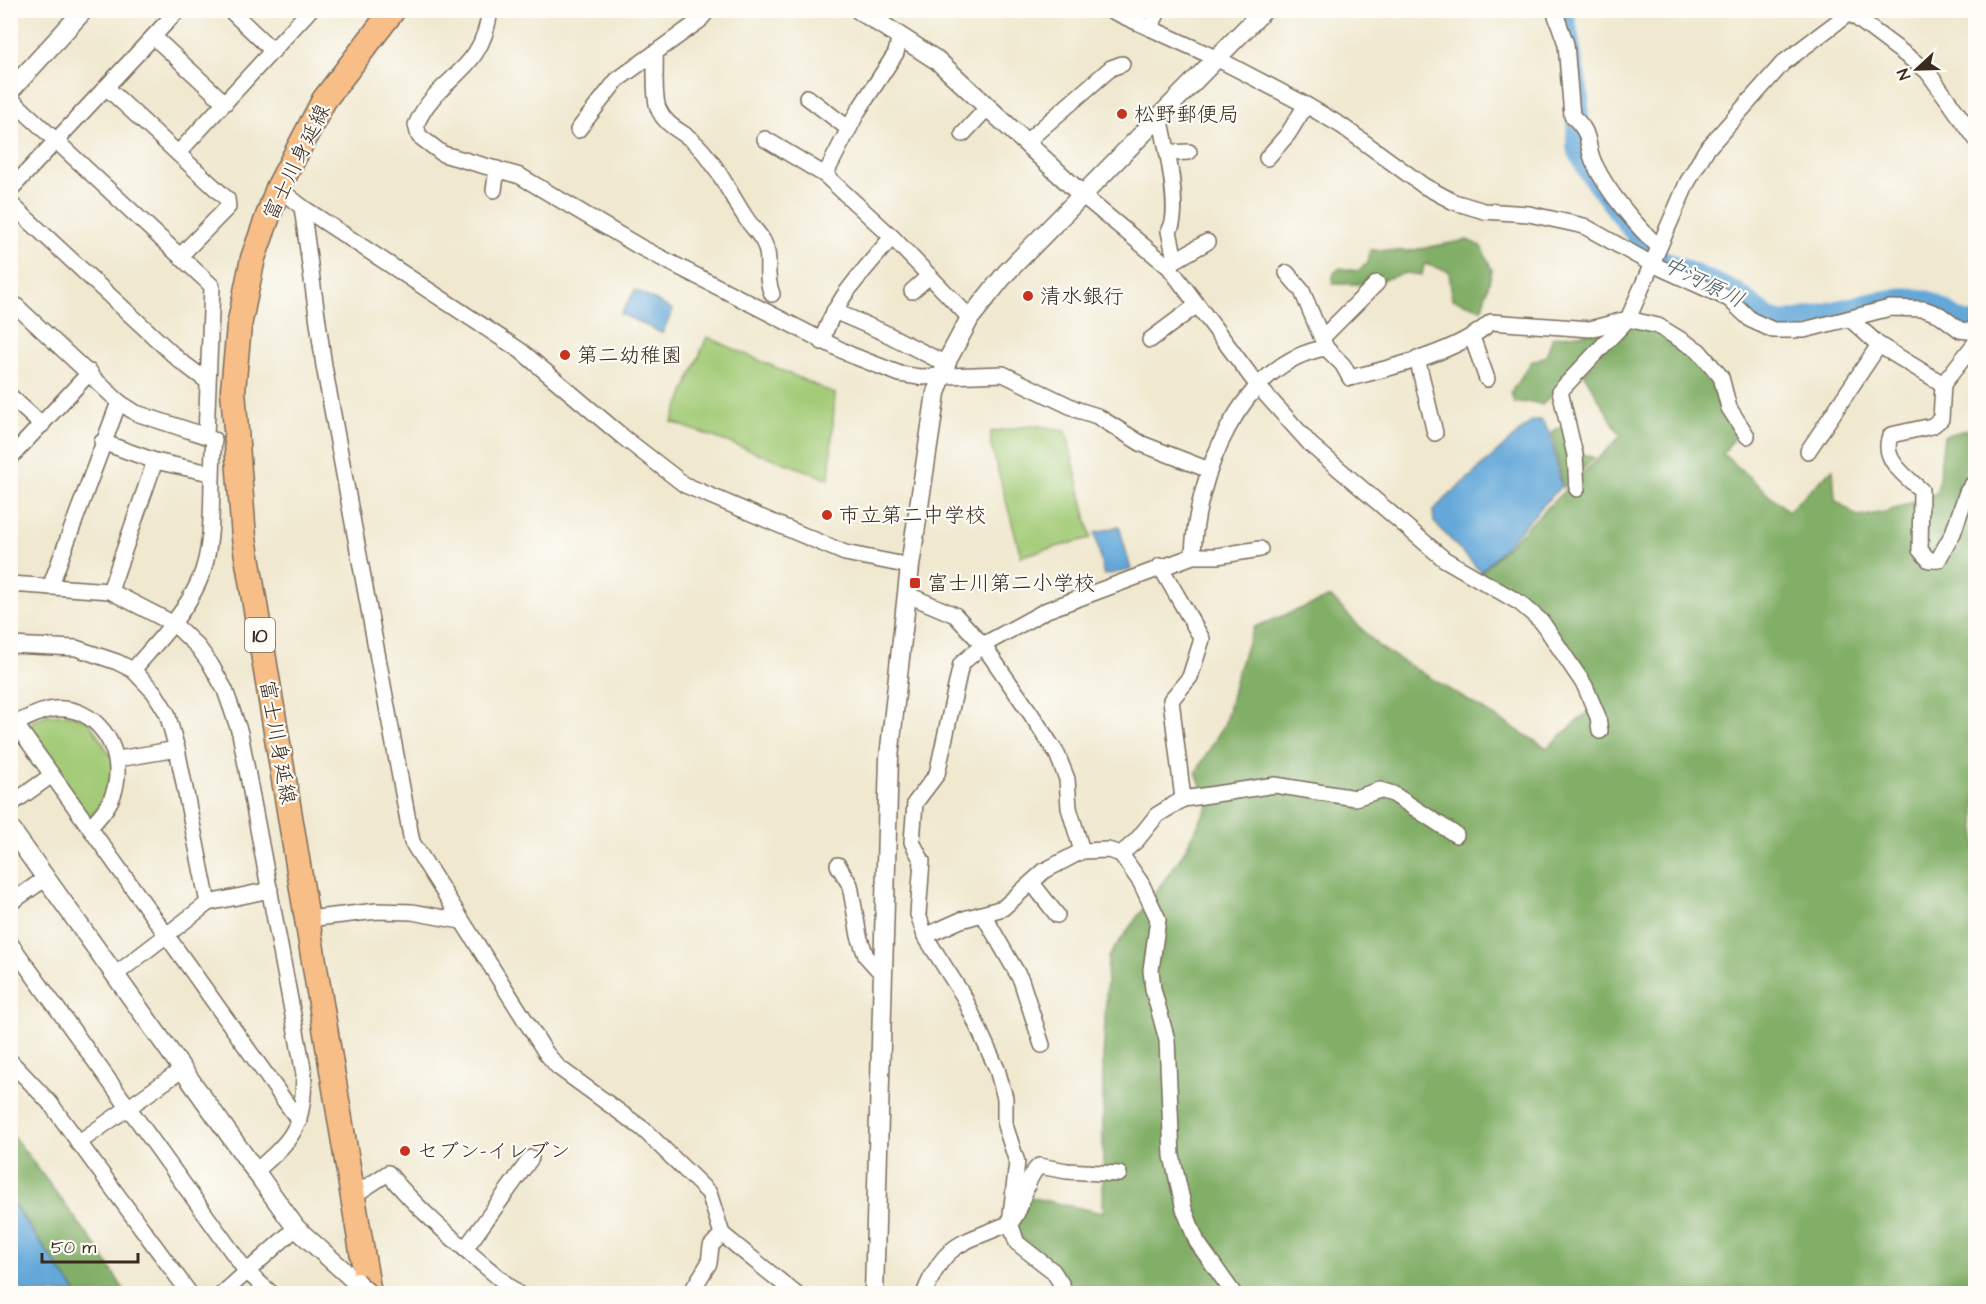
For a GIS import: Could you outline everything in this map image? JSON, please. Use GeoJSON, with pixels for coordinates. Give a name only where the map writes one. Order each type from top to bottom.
{"type":"FeatureCollection","features":[{"type":"Feature","properties":{"kind":"main road","name":"富士川身延線"},"geometry":{"type":"LineString","coordinates":[[365,1290],[353,1196],[244,538],[232,390],[239,326],[253,258],[278,188],[324,100],[393,10]]}},
{"type":"Feature","properties":{"kind":"street"},"geometry":{"type":"LineString","coordinates":[[10,91],[84,10]]}},
{"type":"Feature","properties":{"kind":"street"},"geometry":{"type":"LineString","coordinates":[[10,190],[178,10]]}},
{"type":"Feature","properties":{"kind":"street"},"geometry":{"type":"LineString","coordinates":[[230,10],[273,51]]}},
{"type":"Feature","properties":{"kind":"street"},"geometry":{"type":"LineString","coordinates":[[179,153],[310,10]]}},
{"type":"Feature","properties":{"kind":"street"},"geometry":{"type":"LineString","coordinates":[[490,10],[483,43],[470,63],[425,107],[416,125],[419,136],[443,154],[520,176],[640,247],[822,342],[900,374],[944,370],[1003,374],[1078,410],[1097,416],[1142,444],[1209,470]]}},
{"type":"Feature","properties":{"kind":"street"},"geometry":{"type":"LineString","coordinates":[[578,130],[617,80],[699,21],[708,10]]}},
{"type":"Feature","properties":{"kind":"street"},"geometry":{"type":"LineString","coordinates":[[859,10],[938,61],[1082,195],[1171,262],[1197,305],[1258,386],[1311,446],[1444,559],[1520,603],[1542,622],[1586,686],[1598,717],[1600,730]]}},
{"type":"Feature","properties":{"kind":"street"},"geometry":{"type":"LineString","coordinates":[[1110,10],[1218,59],[1306,105],[1342,126],[1424,186],[1454,202],[1484,212],[1528,214],[1584,226],[1650,263],[1729,298],[1751,320],[1773,330],[1804,330],[1851,320],[1890,308],[1924,309],[1940,315],[1960,330],[1976,332]]}},
{"type":"Feature","properties":{"kind":"street"},"geometry":{"type":"LineString","coordinates":[[1150,28],[1159,10]]}},
{"type":"Feature","properties":{"kind":"street"},"geometry":{"type":"LineString","coordinates":[[874,1293],[889,758],[906,594],[932,412],[944,370],[970,318],[1006,273],[1264,10]]}},
{"type":"Feature","properties":{"kind":"street"},"geometry":{"type":"LineString","coordinates":[[1554,10],[1566,44],[1572,116],[1586,128],[1594,165],[1638,228],[1658,246]]}},
{"type":"Feature","properties":{"kind":"street"},"geometry":{"type":"LineString","coordinates":[[1577,489],[1575,455],[1560,391],[1628,319],[1650,263],[1669,228],[1687,183],[1706,150],[1783,63],[1850,11],[1927,71],[1976,139]]}},
{"type":"Feature","properties":{"kind":"street"},"geometry":{"type":"LineString","coordinates":[[825,175],[849,129],[896,52],[900,35]]}},
{"type":"Feature","properties":{"kind":"street"},"geometry":{"type":"LineString","coordinates":[[154,37],[225,103]]}},
{"type":"Feature","properties":{"kind":"street"},"geometry":{"type":"LineString","coordinates":[[655,53],[657,106],[664,120],[694,142],[714,167],[745,217],[763,240],[769,254],[766,279],[772,294]]}},
{"type":"Feature","properties":{"kind":"street"},"geometry":{"type":"LineString","coordinates":[[1026,142],[1111,68],[1122,64]]}},
{"type":"Feature","properties":{"kind":"street"},"geometry":{"type":"LineString","coordinates":[[107,87],[227,199],[228,207],[182,254]]}},
{"type":"Feature","properties":{"kind":"street"},"geometry":{"type":"LineString","coordinates":[[807,97],[849,129]]}},
{"type":"Feature","properties":{"kind":"street"},"geometry":{"type":"LineString","coordinates":[[10,98],[182,254],[213,286],[206,436],[136,413],[119,402],[90,372],[10,300]]}},
{"type":"Feature","properties":{"kind":"street"},"geometry":{"type":"LineString","coordinates":[[1267,158],[1288,134],[1306,105]]}},
{"type":"Feature","properties":{"kind":"street"},"geometry":{"type":"LineString","coordinates":[[963,134],[988,107]]}},
{"type":"Feature","properties":{"kind":"street"},"geometry":{"type":"LineString","coordinates":[[1160,117],[1168,153],[1174,225],[1169,231],[1171,262]]}},
{"type":"Feature","properties":{"kind":"street"},"geometry":{"type":"LineString","coordinates":[[765,139],[825,175],[892,237],[928,277],[970,318]]}},
{"type":"Feature","properties":{"kind":"street"},"geometry":{"type":"LineString","coordinates":[[1168,153],[1189,152]]}},
{"type":"Feature","properties":{"kind":"street"},"geometry":{"type":"LineString","coordinates":[[494,190],[497,169]]}},
{"type":"Feature","properties":{"kind":"street"},"geometry":{"type":"LineString","coordinates":[[278,188],[302,207],[520,351],[623,437],[685,485],[845,553],[910,566]]}},
{"type":"Feature","properties":{"kind":"street"},"geometry":{"type":"LineString","coordinates":[[10,203],[179,360],[207,381]]}},
{"type":"Feature","properties":{"kind":"street"},"geometry":{"type":"LineString","coordinates":[[302,207],[324,366],[412,842],[461,921],[558,1067],[644,1129],[709,1193],[722,1234],[796,1293]]}},
{"type":"Feature","properties":{"kind":"street"},"geometry":{"type":"LineString","coordinates":[[822,342],[827,324],[846,292],[892,237]]}},
{"type":"Feature","properties":{"kind":"street"},"geometry":{"type":"LineString","coordinates":[[1171,262],[1207,242]]}},
{"type":"Feature","properties":{"kind":"street"},"geometry":{"type":"LineString","coordinates":[[1287,273],[1302,291],[1325,342],[1350,378],[1417,358],[1472,337],[1491,322],[1590,329],[1628,319],[1658,326],[1699,351],[1721,377],[1729,408],[1747,436]]}},
{"type":"Feature","properties":{"kind":"street"},"geometry":{"type":"LineString","coordinates":[[912,291],[928,277]]}},
{"type":"Feature","properties":{"kind":"street"},"geometry":{"type":"LineString","coordinates":[[1192,556],[1193,539],[1209,470],[1218,444],[1258,386],[1298,355],[1325,342],[1377,283]]}},
{"type":"Feature","properties":{"kind":"street"},"geometry":{"type":"LineString","coordinates":[[1150,340],[1197,305]]}},
{"type":"Feature","properties":{"kind":"street"},"geometry":{"type":"LineString","coordinates":[[834,311],[883,332],[944,370]]}},
{"type":"Feature","properties":{"kind":"street"},"geometry":{"type":"LineString","coordinates":[[1851,320],[1878,345],[1943,384]]}},
{"type":"Feature","properties":{"kind":"street"},"geometry":{"type":"LineString","coordinates":[[1472,337],[1487,378]]}},
{"type":"Feature","properties":{"kind":"street"},"geometry":{"type":"LineString","coordinates":[[1976,342],[1943,384],[1941,419],[1932,426],[1891,435],[1887,444],[1889,456],[1921,490],[1920,550],[1929,560],[1938,560],[1953,533],[1964,500],[1976,480]]}},
{"type":"Feature","properties":{"kind":"street"},"geometry":{"type":"LineString","coordinates":[[1808,450],[1878,345]]}},
{"type":"Feature","properties":{"kind":"street"},"geometry":{"type":"LineString","coordinates":[[1417,358],[1435,433]]}},
{"type":"Feature","properties":{"kind":"street"},"geometry":{"type":"LineString","coordinates":[[10,458],[90,372]]}},
{"type":"Feature","properties":{"kind":"street"},"geometry":{"type":"LineString","coordinates":[[10,396],[42,425]]}},
{"type":"Feature","properties":{"kind":"street"},"geometry":{"type":"LineString","coordinates":[[50,587],[102,442],[119,402]]}},
{"type":"Feature","properties":{"kind":"street"},"geometry":{"type":"LineString","coordinates":[[133,670],[174,624],[200,580],[209,538],[210,472],[214,440]]}},
{"type":"Feature","properties":{"kind":"street"},"geometry":{"type":"LineString","coordinates":[[102,442],[155,461],[210,472]]}},
{"type":"Feature","properties":{"kind":"street"},"geometry":{"type":"LineString","coordinates":[[110,591],[155,461]]}},
{"type":"Feature","properties":{"kind":"street"},"geometry":{"type":"LineString","coordinates":[[1064,1293],[1062,1285],[1053,1272],[1017,1243],[1010,1223],[1017,1162],[1005,1125],[1005,1098],[997,1069],[964,997],[925,936],[918,914],[922,861],[912,842],[915,803],[938,774],[961,664],[983,645],[1047,610],[1135,579],[1160,566],[1192,556],[1217,556],[1260,549]]}},
{"type":"Feature","properties":{"kind":"street"},"geometry":{"type":"LineString","coordinates":[[1160,566],[1202,639],[1190,677],[1171,700],[1183,799]]}},
{"type":"Feature","properties":{"kind":"street"},"geometry":{"type":"LineString","coordinates":[[10,584],[110,591],[174,624],[198,647],[225,690],[240,733],[304,1074],[304,1105],[300,1121],[286,1145],[256,1171]]}},
{"type":"Feature","properties":{"kind":"street"},"geometry":{"type":"LineString","coordinates":[[906,594],[955,615],[983,645],[1057,754],[1067,779],[1069,808],[1082,851]]}},
{"type":"Feature","properties":{"kind":"street"},"geometry":{"type":"LineString","coordinates":[[10,645],[76,648],[133,670],[154,692],[168,713],[208,903]]}},
{"type":"Feature","properties":{"kind":"street"},"geometry":{"type":"LineString","coordinates":[[90,827],[108,807],[116,786],[118,759],[104,732],[86,716],[58,709],[13,719],[166,936],[300,1121]]}},
{"type":"Feature","properties":{"kind":"street"},"geometry":{"type":"LineString","coordinates":[[118,759],[177,749]]}},
{"type":"Feature","properties":{"kind":"street"},"geometry":{"type":"LineString","coordinates":[[10,805],[52,775]]}},
{"type":"Feature","properties":{"kind":"street"},"geometry":{"type":"LineString","coordinates":[[1121,854],[1137,840],[1157,814],[1183,799],[1275,785],[1355,798],[1380,790],[1393,794],[1456,835]]}},
{"type":"Feature","properties":{"kind":"street"},"geometry":{"type":"LineString","coordinates":[[10,828],[297,1228],[365,1290]]}},
{"type":"Feature","properties":{"kind":"street"},"geometry":{"type":"LineString","coordinates":[[925,936],[1004,908],[1044,871],[1082,851],[1108,850],[1121,854],[1141,883],[1158,919],[1151,970],[1153,990],[1167,1040],[1172,1156],[1184,1209],[1197,1242],[1234,1293]]}},
{"type":"Feature","properties":{"kind":"street"},"geometry":{"type":"LineString","coordinates":[[838,866],[850,885],[861,961],[883,975]]}},
{"type":"Feature","properties":{"kind":"street"},"geometry":{"type":"LineString","coordinates":[[10,903],[46,878]]}},
{"type":"Feature","properties":{"kind":"street"},"geometry":{"type":"LineString","coordinates":[[1032,883],[1057,915]]}},
{"type":"Feature","properties":{"kind":"street"},"geometry":{"type":"LineString","coordinates":[[115,975],[208,903],[270,890]]}},
{"type":"Feature","properties":{"kind":"street"},"geometry":{"type":"LineString","coordinates":[[308,919],[377,911],[412,912],[461,921]]}},
{"type":"Feature","properties":{"kind":"street"},"geometry":{"type":"LineString","coordinates":[[983,914],[1021,980],[1042,1046]]}},
{"type":"Feature","properties":{"kind":"street"},"geometry":{"type":"LineString","coordinates":[[10,943],[246,1271],[272,1293]]}},
{"type":"Feature","properties":{"kind":"street"},"geometry":{"type":"LineString","coordinates":[[10,1061],[50,1103],[190,1293]]}},
{"type":"Feature","properties":{"kind":"street"},"geometry":{"type":"LineString","coordinates":[[78,1143],[183,1069]]}},
{"type":"Feature","properties":{"kind":"street"},"geometry":{"type":"LineString","coordinates":[[465,1249],[531,1158]]}},
{"type":"Feature","properties":{"kind":"street"},"geometry":{"type":"LineString","coordinates":[[924,1293],[935,1266],[951,1249],[1010,1223],[1017,1216],[1032,1173],[1039,1166],[1067,1171],[1119,1174]]}},
{"type":"Feature","properties":{"kind":"street"},"geometry":{"type":"LineString","coordinates":[[353,1196],[388,1173],[407,1196],[465,1249],[519,1293]]}},
{"type":"Feature","properties":{"kind":"street"},"geometry":{"type":"LineString","coordinates":[[222,1293],[297,1228]]}},
{"type":"Feature","properties":{"kind":"street"},"geometry":{"type":"LineString","coordinates":[[690,1293],[709,1263],[711,1246],[722,1234]]}},
{"type":"Feature","properties":{"kind":"green space"},"geometry":{"type":"Polygon","coordinates":[[[1467,240],[1481,246],[1492,270],[1482,309],[1452,299],[1449,271],[1424,264],[1422,275],[1406,273],[1367,284],[1332,284],[1334,273],[1340,268],[1357,271],[1368,263],[1370,250],[1408,251],[1467,240]]]}},
{"type":"Feature","properties":{"kind":"green space"},"geometry":{"type":"Polygon","coordinates":[[[1625,322],[1677,337],[1710,365],[1741,427],[1723,454],[1788,511],[1833,469],[1835,500],[1859,517],[1889,511],[1937,493],[1944,436],[1975,427],[1975,452],[1965,474],[1976,526],[1975,1293],[1069,1293],[1015,1230],[1029,1197],[1103,1213],[1103,1060],[1108,957],[1181,857],[1208,806],[1196,772],[1225,723],[1238,670],[1254,627],[1331,597],[1379,647],[1547,748],[1599,702],[1537,617],[1481,572],[1621,436],[1584,374],[1625,322]]]}},
{"type":"Feature","properties":{"kind":"green space"},"geometry":{"type":"Polygon","coordinates":[[[1613,330],[1542,405],[1533,402],[1514,403],[1511,392],[1532,361],[1546,356],[1553,337],[1613,330]]]}},
{"type":"Feature","properties":{"kind":"green space"},"geometry":{"type":"Polygon","coordinates":[[[707,337],[835,394],[829,479],[672,422],[707,337]]]}},
{"type":"Feature","properties":{"kind":"green space"},"geometry":{"type":"Polygon","coordinates":[[[1034,425],[1066,431],[1091,538],[1021,556],[991,445],[991,432],[1034,425]]]}},
{"type":"Feature","properties":{"kind":"green space"},"geometry":{"type":"Polygon","coordinates":[[[1568,425],[1583,454],[1594,458],[1563,488],[1552,431],[1568,425]]]}},
{"type":"Feature","properties":{"kind":"green space"},"geometry":{"type":"Polygon","coordinates":[[[68,714],[88,720],[114,761],[105,800],[89,819],[23,726],[46,715],[68,714]]]}},
{"type":"Feature","properties":{"kind":"green space"},"geometry":{"type":"Polygon","coordinates":[[[11,1133],[97,1247],[126,1293],[76,1293],[11,1200],[11,1133]]]}},
{"type":"Feature","properties":{"kind":"water"},"geometry":{"type":"Polygon","coordinates":[[[635,290],[673,310],[662,333],[621,314],[635,290]]]}},
{"type":"Feature","properties":{"kind":"water"},"geometry":{"type":"Polygon","coordinates":[[[1533,420],[1541,420],[1550,433],[1561,486],[1481,572],[1434,522],[1433,510],[1533,420]]]}},
{"type":"Feature","properties":{"kind":"water"},"geometry":{"type":"Polygon","coordinates":[[[1119,526],[1131,570],[1104,575],[1095,533],[1119,526]]]}},
{"type":"Feature","properties":{"kind":"water"},"geometry":{"type":"Polygon","coordinates":[[[11,1202],[77,1293],[11,1293],[11,1202]]]}},
{"type":"Feature","properties":{"kind":"waterway","name":"中河原川"},"geometry":{"type":"LineString","coordinates":[[1563,10],[1578,96],[1577,147],[1590,173],[1648,250],[1664,262],[1736,293],[1769,319],[1783,323],[1872,303],[1907,299],[1928,302],[1955,319],[1976,324]]}},
{"type":"Feature","properties":{"kind":"place","name":"松野郵便局"},"geometry":{"type":"Point","coordinates":[1122,114]}},
{"type":"Feature","properties":{"kind":"place","name":"清水銀行"},"geometry":{"type":"Point","coordinates":[1028,296]}},
{"type":"Feature","properties":{"kind":"place","name":"第二幼稚園"},"geometry":{"type":"Point","coordinates":[565,355]}},
{"type":"Feature","properties":{"kind":"place","name":"市立第二中学校"},"geometry":{"type":"Point","coordinates":[827,515]}},
{"type":"Feature","properties":{"kind":"place","name":"富士川第二小学校"},"geometry":{"type":"Point","coordinates":[915,583]}},
{"type":"Feature","properties":{"kind":"place","name":"セブン-イレブン"},"geometry":{"type":"Point","coordinates":[405,1151]}}]}
